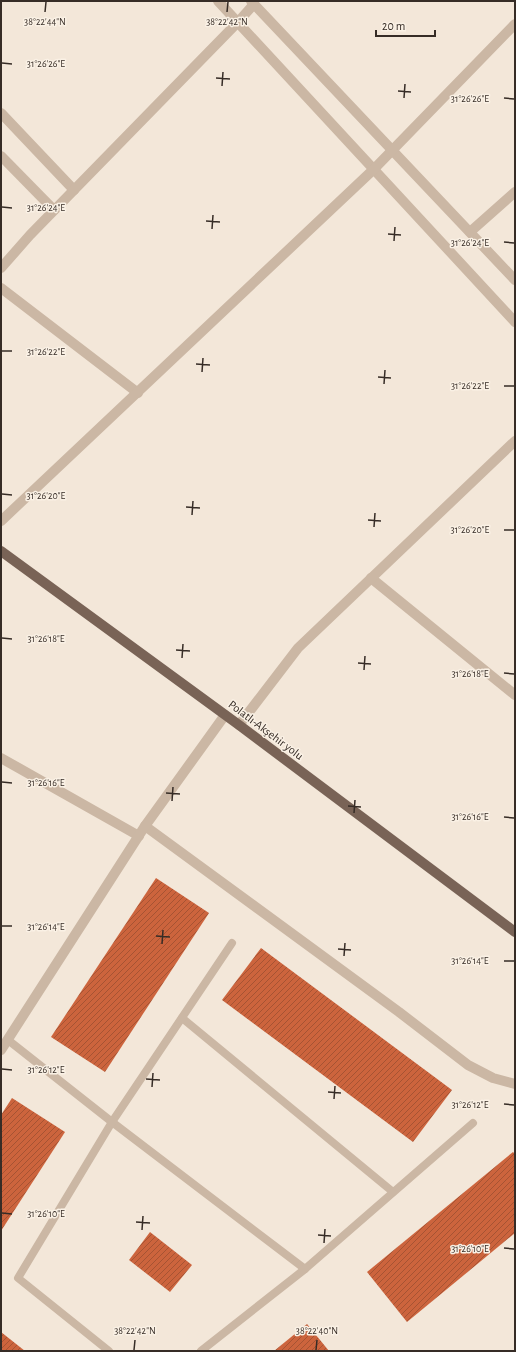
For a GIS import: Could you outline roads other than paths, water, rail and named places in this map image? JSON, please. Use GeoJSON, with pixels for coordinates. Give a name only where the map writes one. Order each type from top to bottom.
{"type":"FeatureCollection","features":[{"type":"Feature","properties":{"kind":"main road","name":"Polatlı-Akşehir yolu"},"geometry":{"type":"LineString","coordinates":[[1,551],[225,715],[515,932]]}},
{"type":"Feature","properties":{"kind":"street"},"geometry":{"type":"LineString","coordinates":[[218,1],[515,322]]}},
{"type":"Feature","properties":{"kind":"street"},"geometry":{"type":"LineString","coordinates":[[1,268],[54,210],[238,22],[253,2],[515,280]]}},
{"type":"Feature","properties":{"kind":"street"},"geometry":{"type":"LineString","coordinates":[[1,521],[374,169],[515,24]]}},
{"type":"Feature","properties":{"kind":"street"},"geometry":{"type":"LineString","coordinates":[[1,113],[74,190]]}},
{"type":"Feature","properties":{"kind":"street"},"geometry":{"type":"LineString","coordinates":[[1,156],[54,210]]}},
{"type":"Feature","properties":{"kind":"street"},"geometry":{"type":"LineString","coordinates":[[470,232],[515,192]]}},
{"type":"Feature","properties":{"kind":"street"},"geometry":{"type":"LineString","coordinates":[[1,288],[138,393]]}},
{"type":"Feature","properties":{"kind":"street"},"geometry":{"type":"LineString","coordinates":[[238,725],[298,648],[515,441]]}},
{"type":"Feature","properties":{"kind":"street"},"geometry":{"type":"LineString","coordinates":[[371,578],[515,695]]}},
{"type":"Feature","properties":{"kind":"street"},"geometry":{"type":"LineString","coordinates":[[1,1050],[145,826],[225,715]]}},
{"type":"Feature","properties":{"kind":"street"},"geometry":{"type":"LineString","coordinates":[[1,758],[139,836]]}},
{"type":"Feature","properties":{"kind":"street"},"geometry":{"type":"LineString","coordinates":[[145,826],[399,1012],[468,1065],[493,1078],[515,1084]]}},
{"type":"Feature","properties":{"kind":"lane"},"geometry":{"type":"LineString","coordinates":[[109,1351],[18,1278],[112,1122],[232,943]]}},
{"type":"Feature","properties":{"kind":"lane"},"geometry":{"type":"LineString","coordinates":[[182,1018],[393,1192]]}},
{"type":"Feature","properties":{"kind":"lane"},"geometry":{"type":"LineString","coordinates":[[8,1040],[112,1122],[305,1269]]}},
{"type":"Feature","properties":{"kind":"lane"},"geometry":{"type":"LineString","coordinates":[[201,1351],[305,1269],[473,1122]]}}]}
